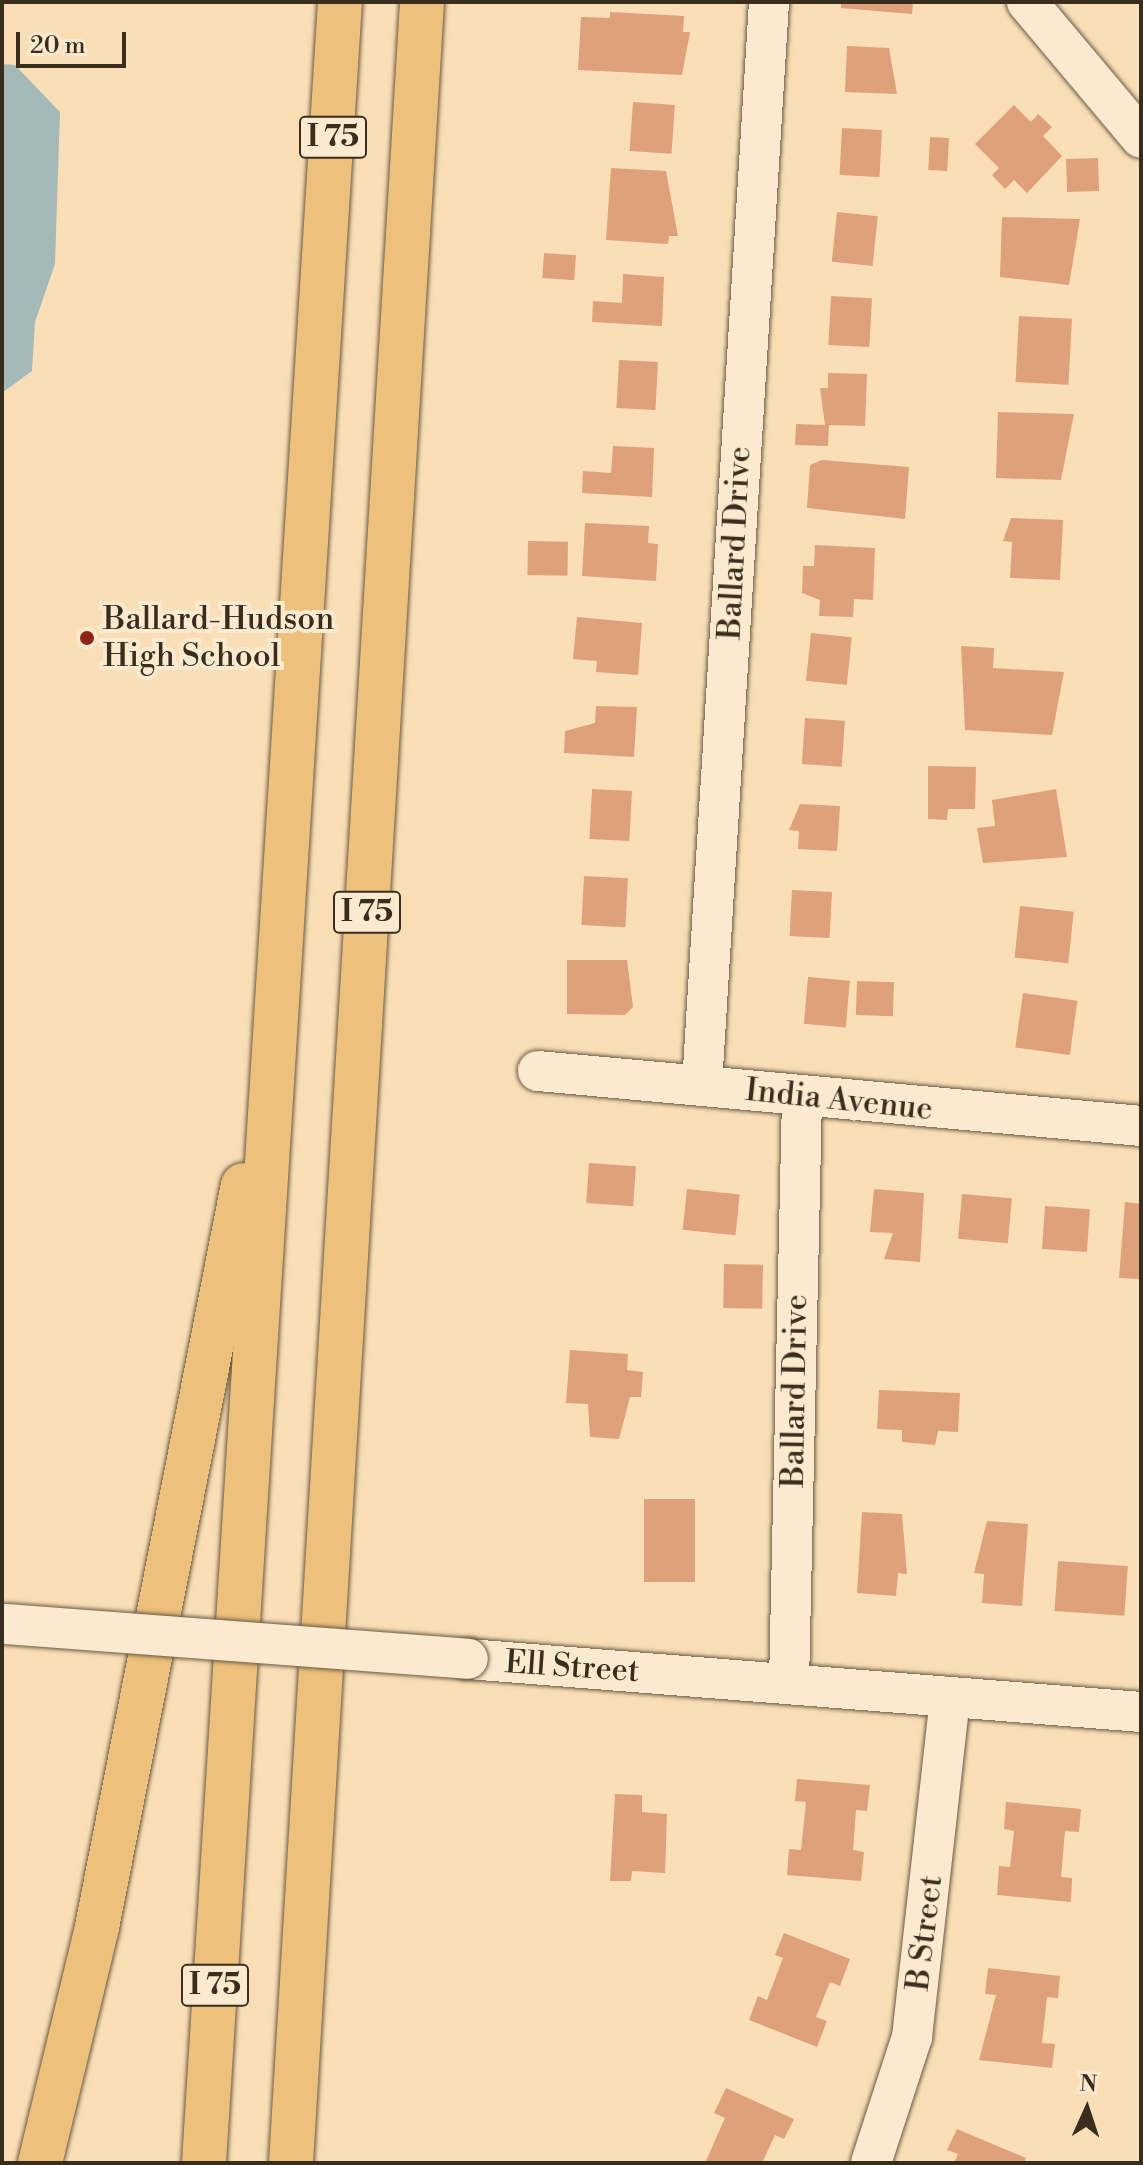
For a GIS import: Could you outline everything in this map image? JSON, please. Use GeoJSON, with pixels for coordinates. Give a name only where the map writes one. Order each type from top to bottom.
{"type":"FeatureCollection","features":[{"type":"Feature","properties":{"kind":"highway","name":"I 75"},"geometry":{"type":"LineString","coordinates":[[204,2163],[340,2]]}},
{"type":"Feature","properties":{"kind":"highway","name":"I 75"},"geometry":{"type":"LineString","coordinates":[[291,2163],[422,2]]}},
{"type":"Feature","properties":{"kind":"highway"},"geometry":{"type":"LineString","coordinates":[[40,2163],[97,1927],[275,1026]]}},
{"type":"Feature","properties":{"kind":"street","name":"Ballard Drive"},"geometry":{"type":"LineString","coordinates":[[702,1085],[769,2]]}},
{"type":"Feature","properties":{"kind":"street"},"geometry":{"type":"LineString","coordinates":[[1027,2],[1141,138]]}},
{"type":"Feature","properties":{"kind":"street","name":"India Avenue"},"geometry":{"type":"LineString","coordinates":[[538,1071],[702,1085],[802,1099],[1141,1126]]}},
{"type":"Feature","properties":{"kind":"street","name":"Ballard Drive"},"geometry":{"type":"LineString","coordinates":[[789,1684],[802,1099]]}},
{"type":"Feature","properties":{"kind":"street","name":"Ell Street"},"geometry":{"type":"LineString","coordinates":[[4,1624],[1141,1712]]}},
{"type":"Feature","properties":{"kind":"street","name":"B Street"},"geometry":{"type":"LineString","coordinates":[[871,2163],[912,2037],[950,1697]]}},
{"type":"Feature","properties":{"kind":"shaded area"},"geometry":{"type":"Polygon","coordinates":[[[2,64],[15,65],[60,112],[55,264],[35,322],[32,371],[2,393],[2,64]]]}},
{"type":"Feature","properties":{"kind":"building"},"geometry":{"type":"Polygon","coordinates":[[[841,2],[913,2],[912,14],[841,8],[841,2]]]}},
{"type":"Feature","properties":{"kind":"building"},"geometry":{"type":"Polygon","coordinates":[[[610,12],[684,16],[683,32],[690,32],[682,75],[578,70],[581,17],[610,18],[610,12]]]}},
{"type":"Feature","properties":{"kind":"building"},"geometry":{"type":"Polygon","coordinates":[[[847,46],[889,48],[897,94],[845,92],[847,46]]]}},
{"type":"Feature","properties":{"kind":"building"},"geometry":{"type":"Polygon","coordinates":[[[633,102],[675,105],[671,154],[630,151],[633,102]]]}},
{"type":"Feature","properties":{"kind":"building"},"geometry":{"type":"Polygon","coordinates":[[[1014,105],[1031,122],[1038,114],[1052,127],[1043,136],[1062,156],[1027,193],[1014,180],[1005,189],[992,175],[999,168],[975,144],[1014,105]]]}},
{"type":"Feature","properties":{"kind":"building"},"geometry":{"type":"Polygon","coordinates":[[[842,128],[882,130],[879,177],[840,175],[842,128]]]}},
{"type":"Feature","properties":{"kind":"building"},"geometry":{"type":"Polygon","coordinates":[[[930,137],[949,138],[947,171],[928,170],[930,137]]]}},
{"type":"Feature","properties":{"kind":"building"},"geometry":{"type":"Polygon","coordinates":[[[1098,158],[1099,191],[1067,192],[1066,159],[1098,158]]]}},
{"type":"Feature","properties":{"kind":"building"},"geometry":{"type":"Polygon","coordinates":[[[611,168],[666,171],[678,236],[669,236],[668,244],[606,240],[611,168]]]}},
{"type":"Feature","properties":{"kind":"building"},"geometry":{"type":"Polygon","coordinates":[[[837,212],[878,216],[873,266],[832,262],[837,212]]]}},
{"type":"Feature","properties":{"kind":"building"},"geometry":{"type":"Polygon","coordinates":[[[1002,217],[1080,219],[1069,285],[1000,277],[1002,217]]]}},
{"type":"Feature","properties":{"kind":"building"},"geometry":{"type":"Polygon","coordinates":[[[544,253],[576,255],[574,280],[542,278],[544,253]]]}},
{"type":"Feature","properties":{"kind":"building"},"geometry":{"type":"Polygon","coordinates":[[[623,274],[664,277],[662,326],[592,322],[593,301],[622,303],[623,274]]]}},
{"type":"Feature","properties":{"kind":"building"},"geometry":{"type":"Polygon","coordinates":[[[831,296],[872,298],[869,347],[828,345],[831,296]]]}},
{"type":"Feature","properties":{"kind":"building"},"geometry":{"type":"Polygon","coordinates":[[[1019,316],[1072,319],[1068,385],[1016,382],[1019,316]]]}},
{"type":"Feature","properties":{"kind":"building"},"geometry":{"type":"Polygon","coordinates":[[[619,360],[658,362],[655,410],[616,408],[619,360]]]}},
{"type":"Feature","properties":{"kind":"building"},"geometry":{"type":"Polygon","coordinates":[[[828,373],[867,374],[865,426],[829,425],[828,446],[795,445],[796,424],[825,425],[820,388],[828,388],[828,373]]]}},
{"type":"Feature","properties":{"kind":"building"},"geometry":{"type":"Polygon","coordinates":[[[998,412],[1074,414],[1061,480],[996,478],[998,412]]]}},
{"type":"Feature","properties":{"kind":"building"},"geometry":{"type":"Polygon","coordinates":[[[613,446],[654,448],[652,497],[582,493],[583,471],[611,473],[613,446]]]}},
{"type":"Feature","properties":{"kind":"building"},"geometry":{"type":"Polygon","coordinates":[[[822,460],[909,467],[905,519],[807,508],[810,465],[822,460]]]}},
{"type":"Feature","properties":{"kind":"building"},"geometry":{"type":"Polygon","coordinates":[[[1011,518],[1063,520],[1060,580],[1010,578],[1012,542],[1003,541],[1011,518]]]}},
{"type":"Feature","properties":{"kind":"building"},"geometry":{"type":"Polygon","coordinates":[[[585,523],[649,526],[648,543],[658,544],[656,581],[582,576],[585,523]]]}},
{"type":"Feature","properties":{"kind":"building"},"geometry":{"type":"Polygon","coordinates":[[[528,541],[568,542],[567,576],[527,575],[528,541]]]}},
{"type":"Feature","properties":{"kind":"building"},"geometry":{"type":"Polygon","coordinates":[[[815,545],[875,548],[873,600],[854,599],[853,617],[819,616],[820,600],[802,593],[803,566],[814,566],[815,545]]]}},
{"type":"Feature","properties":{"kind":"building"},"geometry":{"type":"Polygon","coordinates":[[[577,617],[642,623],[638,675],[596,672],[597,661],[573,659],[577,617]]]}},
{"type":"Feature","properties":{"kind":"building"},"geometry":{"type":"Polygon","coordinates":[[[811,633],[852,637],[847,685],[806,681],[811,633]]]}},
{"type":"Feature","properties":{"kind":"building"},"geometry":{"type":"Polygon","coordinates":[[[961,646],[994,648],[993,668],[1064,672],[1052,735],[965,730],[961,646]]]}},
{"type":"Feature","properties":{"kind":"building"},"geometry":{"type":"Polygon","coordinates":[[[596,706],[637,707],[634,757],[564,753],[565,731],[595,723],[596,706]]]}},
{"type":"Feature","properties":{"kind":"building"},"geometry":{"type":"Polygon","coordinates":[[[805,718],[845,721],[842,767],[802,764],[805,718]]]}},
{"type":"Feature","properties":{"kind":"building"},"geometry":{"type":"Polygon","coordinates":[[[928,766],[976,767],[975,809],[948,809],[947,820],[928,819],[928,766]]]}},
{"type":"Feature","properties":{"kind":"building"},"geometry":{"type":"Polygon","coordinates":[[[592,789],[632,791],[629,841],[589,839],[592,789]]]}},
{"type":"Feature","properties":{"kind":"building"},"geometry":{"type":"Polygon","coordinates":[[[1056,789],[1067,857],[983,863],[977,828],[995,826],[992,800],[1056,789]]]}},
{"type":"Feature","properties":{"kind":"building"},"geometry":{"type":"Polygon","coordinates":[[[800,804],[840,806],[837,851],[798,849],[799,831],[789,830],[800,804]]]}},
{"type":"Feature","properties":{"kind":"building"},"geometry":{"type":"Polygon","coordinates":[[[584,876],[628,878],[625,927],[581,925],[584,876]]]}},
{"type":"Feature","properties":{"kind":"building"},"geometry":{"type":"Polygon","coordinates":[[[792,890],[832,892],[830,938],[790,936],[792,890]]]}},
{"type":"Feature","properties":{"kind":"building"},"geometry":{"type":"Polygon","coordinates":[[[1020,906],[1074,912],[1068,963],[1015,958],[1020,906]]]}},
{"type":"Feature","properties":{"kind":"building"},"geometry":{"type":"Polygon","coordinates":[[[567,960],[627,960],[633,1007],[625,1015],[567,1014],[567,960]]]}},
{"type":"Feature","properties":{"kind":"building"},"geometry":{"type":"Polygon","coordinates":[[[808,977],[850,981],[846,1027],[804,1024],[808,977]]]}},
{"type":"Feature","properties":{"kind":"building"},"geometry":{"type":"Polygon","coordinates":[[[857,981],[894,982],[893,1016],[856,1015],[857,981]]]}},
{"type":"Feature","properties":{"kind":"building"},"geometry":{"type":"Polygon","coordinates":[[[1023,993],[1077,1001],[1070,1055],[1015,1047],[1023,993]]]}},
{"type":"Feature","properties":{"kind":"building"},"geometry":{"type":"Polygon","coordinates":[[[589,1163],[636,1166],[633,1206],[586,1203],[589,1163]]]}},
{"type":"Feature","properties":{"kind":"building"},"geometry":{"type":"Polygon","coordinates":[[[687,1189],[740,1195],[735,1235],[683,1230],[687,1189]]]}},
{"type":"Feature","properties":{"kind":"building"},"geometry":{"type":"Polygon","coordinates":[[[874,1189],[924,1193],[920,1262],[884,1259],[893,1233],[870,1232],[874,1189]]]}},
{"type":"Feature","properties":{"kind":"building"},"geometry":{"type":"Polygon","coordinates":[[[962,1194],[1012,1198],[1008,1243],[958,1239],[962,1194]]]}},
{"type":"Feature","properties":{"kind":"building"},"geometry":{"type":"Polygon","coordinates":[[[1125,1202],[1141,1204],[1141,1279],[1119,1278],[1125,1202]]]}},
{"type":"Feature","properties":{"kind":"building"},"geometry":{"type":"Polygon","coordinates":[[[1045,1206],[1090,1209],[1087,1252],[1042,1249],[1045,1206]]]}},
{"type":"Feature","properties":{"kind":"building"},"geometry":{"type":"Polygon","coordinates":[[[724,1264],[763,1265],[762,1309],[723,1308],[724,1264]]]}},
{"type":"Feature","properties":{"kind":"building"},"geometry":{"type":"Polygon","coordinates":[[[570,1350],[628,1354],[627,1370],[643,1372],[641,1397],[630,1397],[619,1439],[590,1437],[588,1404],[566,1403],[570,1350]]]}},
{"type":"Feature","properties":{"kind":"building"},"geometry":{"type":"Polygon","coordinates":[[[879,1390],[960,1393],[958,1432],[938,1431],[935,1445],[902,1442],[902,1430],[877,1429],[879,1390]]]}},
{"type":"Feature","properties":{"kind":"building"},"geometry":{"type":"Polygon","coordinates":[[[644,1499],[695,1499],[695,1582],[644,1582],[644,1499]]]}},
{"type":"Feature","properties":{"kind":"building"},"geometry":{"type":"Polygon","coordinates":[[[862,1512],[902,1514],[907,1574],[898,1573],[896,1596],[857,1593],[862,1512]]]}},
{"type":"Feature","properties":{"kind":"building"},"geometry":{"type":"Polygon","coordinates":[[[987,1521],[1028,1524],[1022,1606],[982,1603],[984,1574],[974,1573],[987,1521]]]}},
{"type":"Feature","properties":{"kind":"building"},"geometry":{"type":"Polygon","coordinates":[[[1058,1561],[1128,1566],[1124,1616],[1055,1611],[1058,1561]]]}},
{"type":"Feature","properties":{"kind":"building"},"geometry":{"type":"Polygon","coordinates":[[[797,1779],[870,1785],[867,1811],[856,1810],[853,1850],[864,1852],[861,1881],[787,1875],[789,1849],[801,1850],[806,1802],[795,1801],[797,1779]]]}},
{"type":"Feature","properties":{"kind":"building"},"geometry":{"type":"Polygon","coordinates":[[[615,1794],[642,1795],[642,1812],[667,1814],[665,1873],[632,1871],[631,1881],[610,1881],[615,1794]]]}},
{"type":"Feature","properties":{"kind":"building"},"geometry":{"type":"Polygon","coordinates":[[[1006,1802],[1081,1809],[1079,1832],[1065,1831],[1061,1877],[1072,1878],[1071,1902],[997,1895],[999,1866],[1010,1867],[1014,1831],[1004,1829],[1006,1802]]]}},
{"type":"Feature","properties":{"kind":"building"},"geometry":{"type":"Polygon","coordinates":[[[784,1933],[850,1959],[840,1986],[830,1982],[816,2017],[827,2021],[817,2047],[749,2020],[758,1996],[767,2000],[783,1958],[775,1955],[784,1933]]]}},
{"type":"Feature","properties":{"kind":"building"},"geometry":{"type":"Polygon","coordinates":[[[988,1968],[1060,1976],[1058,1998],[1047,1997],[1042,2043],[1055,2044],[1052,2068],[979,2060],[996,1995],[985,1994],[988,1968]]]}},
{"type":"Feature","properties":{"kind":"building"},"geometry":{"type":"Polygon","coordinates":[[[726,2088],[794,2119],[784,2139],[775,2135],[762,2163],[705,2163],[725,2118],[714,2113],[726,2088]]]}},
{"type":"Feature","properties":{"kind":"building"},"geometry":{"type":"Polygon","coordinates":[[[957,2129],[1026,2158],[1024,2163],[954,2163],[958,2154],[947,2150],[957,2129]]]}},
{"type":"Feature","properties":{"kind":"place","name":"Ballard-Hudson High School"},"geometry":{"type":"Point","coordinates":[87,638]}}]}
